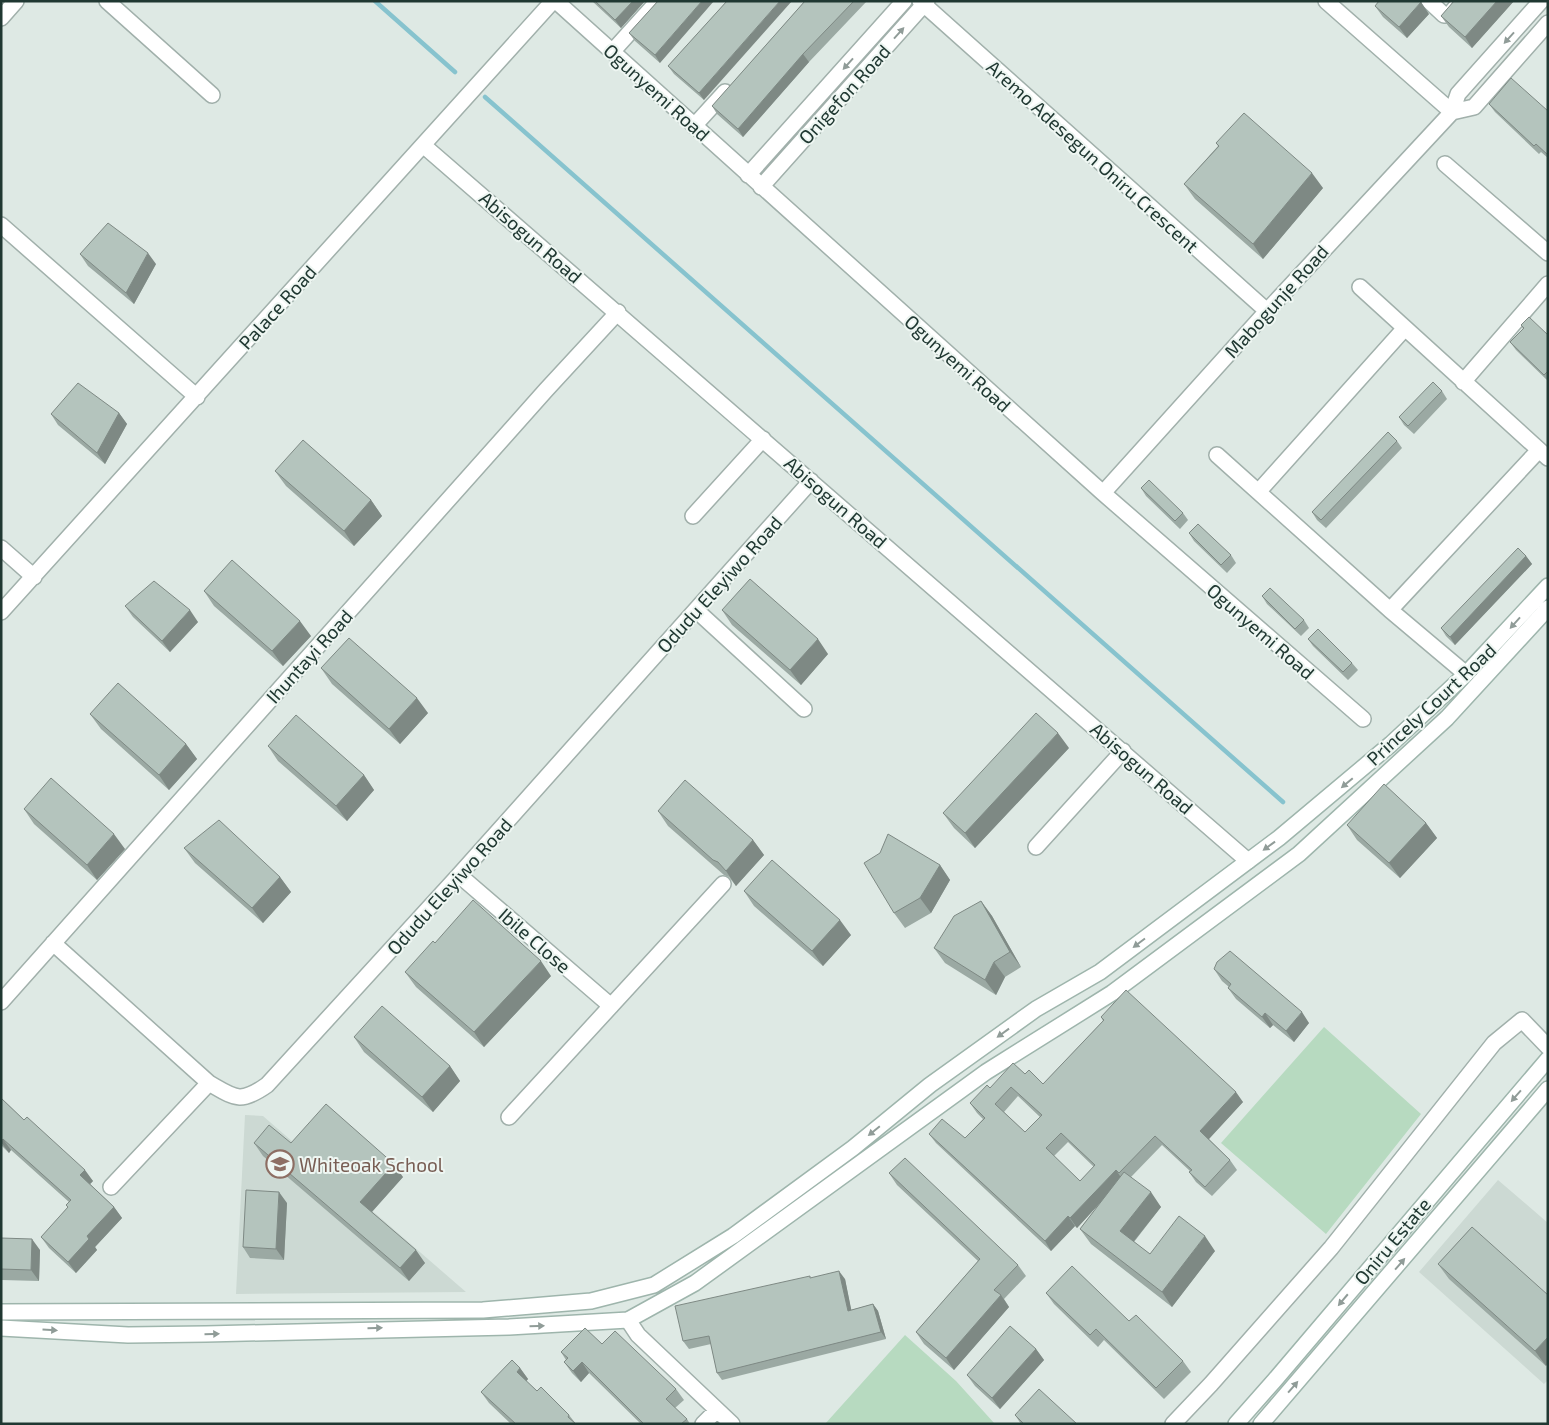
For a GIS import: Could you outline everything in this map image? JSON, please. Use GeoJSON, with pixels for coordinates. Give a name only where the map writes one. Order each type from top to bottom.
{"type":"FeatureCollection","features":[{"type":"Feature","properties":{"kind":"street"},"geometry":{"type":"LineString","coordinates":[[1,18],[16,1]]}},
{"type":"Feature","properties":{"kind":"street"},"geometry":{"type":"LineString","coordinates":[[107,1],[212,95]]}},
{"type":"Feature","properties":{"kind":"street","name":"Ogunyemi Road"},"geometry":{"type":"LineString","coordinates":[[555,1],[1103,494],[1363,720]]}},
{"type":"Feature","properties":{"kind":"street","name":"Palace Road"},"geometry":{"type":"LineString","coordinates":[[1,612],[555,1]]}},
{"type":"Feature","properties":{"kind":"street"},"geometry":{"type":"LineString","coordinates":[[612,52],[658,1]]}},
{"type":"Feature","properties":{"kind":"street","name":"Onigefon Road"},"geometry":{"type":"LineString","coordinates":[[748,174],[904,1]]}},
{"type":"Feature","properties":{"kind":"street"},"geometry":{"type":"LineString","coordinates":[[1326,1],[1452,112]]}},
{"type":"Feature","properties":{"kind":"street"},"geometry":{"type":"LineString","coordinates":[[1429,1],[1444,14],[1450,14],[1461,1]]}},
{"type":"Feature","properties":{"kind":"street","name":"Mabogunje Road"},"geometry":{"type":"LineString","coordinates":[[1103,494],[1267,311],[1452,112],[1458,94],[1541,1]]}},
{"type":"Feature","properties":{"kind":"street","name":"Onigefon Road"},"geometry":{"type":"LineString","coordinates":[[761,186],[924,2]]}},
{"type":"Feature","properties":{"kind":"street","name":"Aremo Adesegun Oniru Crescent"},"geometry":{"type":"LineString","coordinates":[[924,2],[1267,311]]}},
{"type":"Feature","properties":{"kind":"street","name":"Mabogunje Road"},"geometry":{"type":"LineString","coordinates":[[1452,112],[1474,106],[1548,23]]}},
{"type":"Feature","properties":{"kind":"street"},"geometry":{"type":"LineString","coordinates":[[694,126],[733,82]]}},
{"type":"Feature","properties":{"kind":"street","name":"Abisogun Road"},"geometry":{"type":"LineString","coordinates":[[423,145],[618,312],[1248,861]]}},
{"type":"Feature","properties":{"kind":"street"},"geometry":{"type":"LineString","coordinates":[[1445,164],[1548,253]]}},
{"type":"Feature","properties":{"kind":"street"},"geometry":{"type":"LineString","coordinates":[[1,225],[196,397]]}},
{"type":"Feature","properties":{"kind":"street"},"geometry":{"type":"LineString","coordinates":[[1463,382],[1548,284]]}},
{"type":"Feature","properties":{"kind":"street"},"geometry":{"type":"LineString","coordinates":[[1360,287],[1543,454],[1390,610]]}},
{"type":"Feature","properties":{"kind":"street","name":"Ihuntayi Road"},"geometry":{"type":"LineString","coordinates":[[1,1002],[546,390],[618,312]]}},
{"type":"Feature","properties":{"kind":"street"},"geometry":{"type":"LineString","coordinates":[[1259,491],[1405,328]]}},
{"type":"Feature","properties":{"kind":"street"},"geometry":{"type":"LineString","coordinates":[[693,516],[763,439]]}},
{"type":"Feature","properties":{"kind":"street"},"geometry":{"type":"LineString","coordinates":[[1217,455],[1390,610],[1466,674]]}},
{"type":"Feature","properties":{"kind":"street","name":"Odudu Eleyiwo Road"},"geometry":{"type":"LineString","coordinates":[[54,943],[209,1082],[233,1097],[251,1096],[267,1085],[459,875],[811,481]]}},
{"type":"Feature","properties":{"kind":"street"},"geometry":{"type":"LineString","coordinates":[[1,548],[34,577]]}},
{"type":"Feature","properties":{"kind":"street","name":"Princely Court Road"},"geometry":{"type":"LineString","coordinates":[[1,1312],[128,1313],[502,1309],[591,1301],[654,1285],[733,1236],[853,1148],[930,1085],[1036,1009],[1100,972],[1307,815],[1391,744],[1466,674],[1548,586]]}},
{"type":"Feature","properties":{"kind":"street"},"geometry":{"type":"LineString","coordinates":[[1,1328],[128,1335],[509,1327],[628,1320],[695,1283],[986,1072],[1112,993],[1299,854],[1447,718],[1548,608]]}},
{"type":"Feature","properties":{"kind":"street"},"geometry":{"type":"LineString","coordinates":[[696,610],[804,709]]}},
{"type":"Feature","properties":{"kind":"street"},"geometry":{"type":"LineString","coordinates":[[1036,847],[1123,751]]}},
{"type":"Feature","properties":{"kind":"street","name":"Ibile Close"},"geometry":{"type":"LineString","coordinates":[[459,875],[611,1006]]}},
{"type":"Feature","properties":{"kind":"street"},"geometry":{"type":"LineString","coordinates":[[509,1117],[723,884]]}},
{"type":"Feature","properties":{"kind":"street"},"geometry":{"type":"LineString","coordinates":[[1100,972],[1112,993]]}},
{"type":"Feature","properties":{"kind":"street"},"geometry":{"type":"LineString","coordinates":[[1173,1424],[1212,1384],[1331,1248],[1494,1043],[1522,1020],[1548,1047]]}},
{"type":"Feature","properties":{"kind":"street","name":"Oniru Estate"},"geometry":{"type":"LineString","coordinates":[[1236,1424],[1274,1382],[1548,1059]]}},
{"type":"Feature","properties":{"kind":"street"},"geometry":{"type":"LineString","coordinates":[[110,1187],[209,1082]]}},
{"type":"Feature","properties":{"kind":"street","name":"Oniru Estate"},"geometry":{"type":"LineString","coordinates":[[1261,1424],[1548,1089]]}},
{"type":"Feature","properties":{"kind":"street"},"geometry":{"type":"LineString","coordinates":[[128,1313],[128,1335]]}},
{"type":"Feature","properties":{"kind":"street"},"geometry":{"type":"LineString","coordinates":[[628,1320],[638,1335],[732,1424]]}},
{"type":"Feature","properties":{"kind":"street"},"geometry":{"type":"LineString","coordinates":[[703,1424],[717,1410]]}},
{"type":"Feature","properties":{"kind":"shaded area","name":"Whiteoak School"},"geometry":{"type":"Polygon","coordinates":[[[245,1115],[263,1116],[466,1292],[236,1294],[245,1115]]]}},
{"type":"Feature","properties":{"kind":"shaded area"},"geometry":{"type":"Polygon","coordinates":[[[1498,1180],[1548,1223],[1548,1380],[1544,1384],[1419,1272],[1498,1180]]]}},
{"type":"Feature","properties":{"kind":"green space"},"geometry":{"type":"Polygon","coordinates":[[[1324,1027],[1421,1114],[1326,1234],[1221,1143],[1324,1027]]]}},
{"type":"Feature","properties":{"kind":"green space"},"geometry":{"type":"Polygon","coordinates":[[[905,1335],[956,1381],[995,1424],[825,1424],[905,1335]]]}},
{"type":"Feature","properties":{"kind":"building"},"geometry":{"type":"Polygon","coordinates":[[[595,1],[633,1],[615,20],[595,1]]]}},
{"type":"Feature","properties":{"kind":"building"},"geometry":{"type":"Polygon","coordinates":[[[658,1],[702,1],[655,55],[629,33],[658,1]]]}},
{"type":"Feature","properties":{"kind":"building"},"geometry":{"type":"Polygon","coordinates":[[[727,1],[780,1],[699,93],[668,66],[727,1]]]}},
{"type":"Feature","properties":{"kind":"building"},"geometry":{"type":"Polygon","coordinates":[[[805,1],[854,1],[803,54],[738,129],[712,106],[805,1]]]}},
{"type":"Feature","properties":{"kind":"building"},"geometry":{"type":"Polygon","coordinates":[[[1379,1],[1421,2],[1399,27],[1375,6],[1379,1]]]}},
{"type":"Feature","properties":{"kind":"building"},"geometry":{"type":"Polygon","coordinates":[[[1454,1],[1497,1],[1465,37],[1441,16],[1454,1]]]}},
{"type":"Feature","properties":{"kind":"building"},"geometry":{"type":"Polygon","coordinates":[[[1511,78],[1548,111],[1548,155],[1536,144],[1534,146],[1489,104],[1511,78]]]}},
{"type":"Feature","properties":{"kind":"building"},"geometry":{"type":"Polygon","coordinates":[[[1244,113],[1312,173],[1253,244],[1184,184],[1219,146],[1216,143],[1244,113]]]}},
{"type":"Feature","properties":{"kind":"building"},"geometry":{"type":"Polygon","coordinates":[[[108,223],[148,253],[126,293],[80,254],[108,223]]]}},
{"type":"Feature","properties":{"kind":"building"},"geometry":{"type":"Polygon","coordinates":[[[1529,317],[1548,335],[1548,371],[1544,375],[1510,342],[1524,328],[1521,325],[1529,317]]]}},
{"type":"Feature","properties":{"kind":"building"},"geometry":{"type":"Polygon","coordinates":[[[1433,382],[1442,391],[1408,426],[1399,417],[1433,382]]]}},
{"type":"Feature","properties":{"kind":"building"},"geometry":{"type":"Polygon","coordinates":[[[78,383],[119,413],[97,453],[51,414],[78,383]]]}},
{"type":"Feature","properties":{"kind":"building"},"geometry":{"type":"Polygon","coordinates":[[[1388,432],[1397,441],[1321,520],[1312,512],[1388,432]]]}},
{"type":"Feature","properties":{"kind":"building"},"geometry":{"type":"Polygon","coordinates":[[[303,440],[371,500],[344,531],[275,471],[303,440]]]}},
{"type":"Feature","properties":{"kind":"building"},"geometry":{"type":"Polygon","coordinates":[[[1149,480],[1183,513],[1175,521],[1141,488],[1149,480]]]}},
{"type":"Feature","properties":{"kind":"building"},"geometry":{"type":"Polygon","coordinates":[[[1198,524],[1231,555],[1221,565],[1189,533],[1198,524]]]}},
{"type":"Feature","properties":{"kind":"building"},"geometry":{"type":"Polygon","coordinates":[[[1518,548],[1526,556],[1450,637],[1441,628],[1518,548]]]}},
{"type":"Feature","properties":{"kind":"building"},"geometry":{"type":"Polygon","coordinates":[[[232,560],[300,621],[272,651],[204,591],[232,560]]]}},
{"type":"Feature","properties":{"kind":"building"},"geometry":{"type":"Polygon","coordinates":[[[750,579],[818,639],[790,670],[722,610],[750,579]]]}},
{"type":"Feature","properties":{"kind":"building"},"geometry":{"type":"Polygon","coordinates":[[[154,581],[190,610],[162,641],[125,606],[154,581]]]}},
{"type":"Feature","properties":{"kind":"building"},"geometry":{"type":"Polygon","coordinates":[[[1270,588],[1304,620],[1295,629],[1262,596],[1270,588]]]}},
{"type":"Feature","properties":{"kind":"building"},"geometry":{"type":"Polygon","coordinates":[[[1318,629],[1352,663],[1343,672],[1308,639],[1318,629]]]}},
{"type":"Feature","properties":{"kind":"building"},"geometry":{"type":"Polygon","coordinates":[[[349,638],[417,698],[389,729],[321,668],[349,638]]]}},
{"type":"Feature","properties":{"kind":"building"},"geometry":{"type":"Polygon","coordinates":[[[118,683],[186,744],[159,775],[90,714],[118,683]]]}},
{"type":"Feature","properties":{"kind":"building"},"geometry":{"type":"Polygon","coordinates":[[[1036,713],[1058,733],[965,833],[943,813],[1036,713]]]}},
{"type":"Feature","properties":{"kind":"building"},"geometry":{"type":"Polygon","coordinates":[[[296,715],[364,775],[336,806],[268,746],[296,715]]]}},
{"type":"Feature","properties":{"kind":"building"},"geometry":{"type":"Polygon","coordinates":[[[51,778],[114,834],[87,865],[24,809],[51,778]]]}},
{"type":"Feature","properties":{"kind":"building"},"geometry":{"type":"Polygon","coordinates":[[[685,780],[753,840],[726,871],[658,811],[685,780]]]}},
{"type":"Feature","properties":{"kind":"building"},"geometry":{"type":"Polygon","coordinates":[[[1384,784],[1426,823],[1389,863],[1347,825],[1384,784]]]}},
{"type":"Feature","properties":{"kind":"building"},"geometry":{"type":"Polygon","coordinates":[[[219,820],[280,877],[252,908],[184,848],[219,820]]]}},
{"type":"Feature","properties":{"kind":"building"},"geometry":{"type":"Polygon","coordinates":[[[888,834],[940,865],[920,898],[894,913],[864,863],[880,853],[888,834]]]}},
{"type":"Feature","properties":{"kind":"building"},"geometry":{"type":"Polygon","coordinates":[[[772,860],[840,920],[812,951],[744,891],[772,860]]]}},
{"type":"Feature","properties":{"kind":"building"},"geometry":{"type":"Polygon","coordinates":[[[473,900],[541,961],[474,1032],[405,972],[433,941],[435,943],[473,900]]]}},
{"type":"Feature","properties":{"kind":"building"},"geometry":{"type":"Polygon","coordinates":[[[981,901],[1010,952],[994,962],[985,980],[934,948],[954,916],[981,901]]]}},
{"type":"Feature","properties":{"kind":"building"},"geometry":{"type":"Polygon","coordinates":[[[1230,951],[1302,1012],[1286,1031],[1265,1013],[1262,1017],[1228,988],[1231,984],[1214,969],[1217,962],[1230,951]]]}},
{"type":"Feature","properties":{"kind":"building"},"geometry":{"type":"Polygon","coordinates":[[[1126,990],[1236,1092],[1200,1131],[1230,1160],[1205,1187],[1189,1172],[1192,1170],[1155,1136],[1119,1173],[1116,1170],[1045,1241],[929,1134],[942,1119],[965,1138],[985,1118],[970,1103],[987,1085],[990,1088],[1013,1063],[1025,1074],[1029,1070],[1043,1084],[1104,1020],[1101,1017],[1126,990]],[[1011,1087],[995,1104],[1025,1132],[1042,1115],[1011,1087]],[[1061,1133],[1046,1148],[1080,1181],[1095,1165],[1061,1133]]]}},
{"type":"Feature","properties":{"kind":"building"},"geometry":{"type":"Polygon","coordinates":[[[382,1006],[450,1066],[422,1097],[354,1037],[382,1006]]]}},
{"type":"Feature","properties":{"kind":"building"},"geometry":{"type":"Polygon","coordinates":[[[1,1098],[24,1120],[27,1117],[85,1170],[80,1175],[114,1207],[87,1236],[89,1239],[68,1262],[41,1237],[68,1207],[66,1205],[71,1200],[3,1139],[1,1141],[1,1098]]]}},
{"type":"Feature","properties":{"kind":"building"},"geometry":{"type":"Polygon","coordinates":[[[326,1104],[394,1164],[360,1202],[416,1250],[400,1268],[254,1143],[269,1125],[291,1143],[326,1104]]]}},
{"type":"Feature","properties":{"kind":"building"},"geometry":{"type":"Polygon","coordinates":[[[905,1158],[1018,1265],[994,1290],[1001,1295],[946,1358],[916,1332],[980,1259],[889,1173],[905,1158]]]}},
{"type":"Feature","properties":{"kind":"building"},"geometry":{"type":"Polygon","coordinates":[[[1124,1172],[1151,1192],[1120,1231],[1150,1254],[1179,1216],[1205,1236],[1162,1292],[1080,1229],[1124,1172]]]}},
{"type":"Feature","properties":{"kind":"building"},"geometry":{"type":"Polygon","coordinates":[[[246,1190],[279,1192],[276,1249],[243,1247],[246,1190]]]}},
{"type":"Feature","properties":{"kind":"building"},"geometry":{"type":"Polygon","coordinates":[[[1472,1227],[1548,1295],[1548,1337],[1535,1351],[1438,1264],[1472,1227]]]}},
{"type":"Feature","properties":{"kind":"building"},"geometry":{"type":"Polygon","coordinates":[[[1,1238],[32,1239],[31,1270],[1,1269],[1,1238]]]}},
{"type":"Feature","properties":{"kind":"building"},"geometry":{"type":"Polygon","coordinates":[[[1072,1266],[1129,1321],[1136,1315],[1183,1361],[1156,1388],[1096,1329],[1090,1335],[1046,1293],[1072,1266]]]}},
{"type":"Feature","properties":{"kind":"building"},"geometry":{"type":"Polygon","coordinates":[[[839,1271],[848,1311],[873,1304],[881,1332],[717,1373],[709,1336],[683,1341],[675,1306],[839,1271]]]}},
{"type":"Feature","properties":{"kind":"building"},"geometry":{"type":"Polygon","coordinates":[[[1010,1326],[1036,1349],[992,1398],[967,1375],[1010,1326]]]}},
{"type":"Feature","properties":{"kind":"building"},"geometry":{"type":"Polygon","coordinates":[[[585,1328],[602,1344],[615,1331],[676,1389],[666,1399],[687,1419],[681,1424],[644,1424],[582,1362],[573,1371],[564,1362],[568,1358],[561,1352],[585,1328]]]}},
{"type":"Feature","properties":{"kind":"building"},"geometry":{"type":"Polygon","coordinates":[[[512,1360],[520,1368],[517,1372],[537,1391],[541,1387],[576,1424],[516,1424],[481,1392],[512,1360]]]}},
{"type":"Feature","properties":{"kind":"building"},"geometry":{"type":"Polygon","coordinates":[[[1039,1389],[1077,1424],[1024,1424],[1015,1415],[1039,1389]]]}},
{"type":"Feature","properties":{"kind":"waterway"},"geometry":{"type":"LineString","coordinates":[[375,1],[455,72]]}},
{"type":"Feature","properties":{"kind":"waterway"},"geometry":{"type":"LineString","coordinates":[[485,97],[1283,802]]}},
{"type":"Feature","properties":{"kind":"place","name":"Whiteoak School"},"geometry":{"type":"Point","coordinates":[280,1164]}}]}
